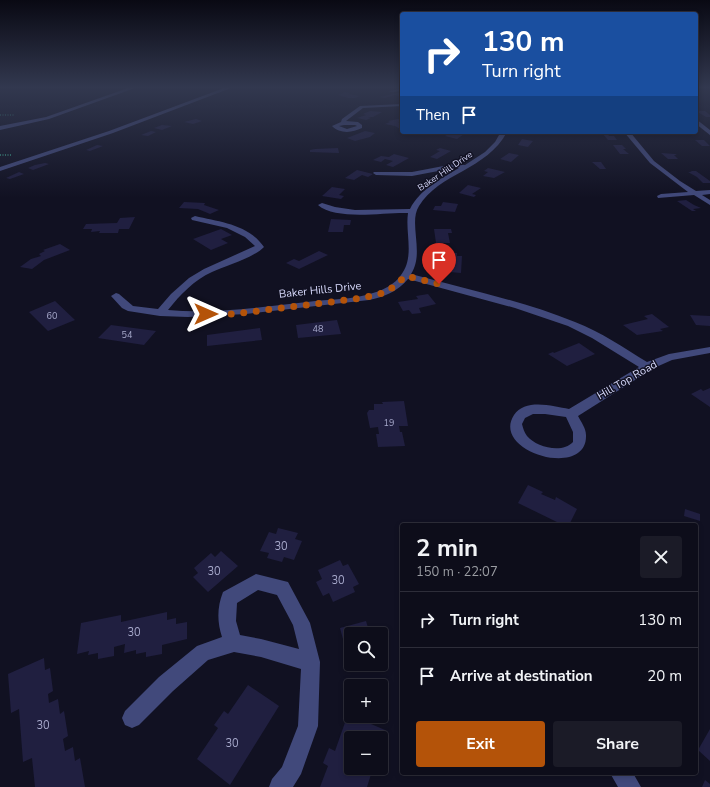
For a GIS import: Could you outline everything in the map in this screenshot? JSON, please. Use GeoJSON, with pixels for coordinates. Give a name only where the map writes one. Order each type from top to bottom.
{"type":"FeatureCollection","features":[{"type":"Feature","properties":{"kind":"street"},"geometry":{"type":"LineString","coordinates":[[0,128],[15,125]]}},
{"type":"Feature","properties":{"kind":"street"},"geometry":{"type":"LineString","coordinates":[[0,169],[131,125]]}},
{"type":"Feature","properties":{"kind":"street"},"geometry":{"type":"LineString","coordinates":[[700,125],[710,133]]}},
{"type":"Feature","properties":{"kind":"street","name":"Baker Hill Drive"},"geometry":{"type":"LineString","coordinates":[[412,211],[417,202],[424,195],[488,151],[498,142],[502,134]]}},
{"type":"Feature","properties":{"kind":"street"},"geometry":{"type":"LineString","coordinates":[[629,134],[652,162],[695,194],[710,203]]}},
{"type":"Feature","properties":{"kind":"street"},"geometry":{"type":"LineString","coordinates":[[376,173],[412,174],[454,166],[465,167]]}},
{"type":"Feature","properties":{"kind":"street"},"geometry":{"type":"LineString","coordinates":[[661,196],[710,192]]}},
{"type":"Feature","properties":{"kind":"street"},"geometry":{"type":"LineString","coordinates":[[322,205],[335,210],[356,213],[394,210],[412,211],[414,254],[412,264],[406,276],[518,306],[572,324],[596,336],[647,367]]}},
{"type":"Feature","properties":{"kind":"street"},"geometry":{"type":"LineString","coordinates":[[160,313],[174,296],[192,280],[260,247],[256,241],[221,223],[205,222],[195,218]]}},
{"type":"Feature","properties":{"kind":"street","name":"Baker Hills Drive"},"geometry":{"type":"LineString","coordinates":[[116,296],[129,308],[160,313],[233,314],[363,298],[387,292],[406,276]]}},
{"type":"Feature","properties":{"kind":"street","name":"Hill Top Road"},"geometry":{"type":"LineString","coordinates":[[571,414],[647,367],[669,358],[710,350]]}},
{"type":"Feature","properties":{"kind":"street"},"geometry":{"type":"LineString","coordinates":[[543,409],[571,414],[580,433],[579,442],[573,450],[564,454],[550,454],[539,451],[526,444],[518,434],[516,424],[521,415],[529,411],[543,409]]}},
{"type":"Feature","properties":{"kind":"street"},"geometry":{"type":"LineString","coordinates":[[234,643],[230,635],[226,607],[229,598],[256,582],[282,588],[301,623],[311,662],[308,726],[290,774],[280,787]]}},
{"type":"Feature","properties":{"kind":"street"},"geometry":{"type":"LineString","coordinates":[[132,718],[166,684],[203,652],[234,643],[261,648],[311,662]]}},
{"type":"Feature","properties":{"kind":"street"},"geometry":{"type":"LineString","coordinates":[[622,775],[630,787]]}},
{"type":"Feature","properties":{"kind":"building"},"geometry":{"type":"Polygon","coordinates":[[[162,125],[172,126],[162,130],[154,128],[162,125]]]}},
{"type":"Feature","properties":{"kind":"building"},"geometry":{"type":"Polygon","coordinates":[[[389,125],[400,125],[400,129],[389,125]]]}},
{"type":"Feature","properties":{"kind":"building"},"geometry":{"type":"Polygon","coordinates":[[[151,131],[156,132],[148,136],[141,135],[151,131]]]}},
{"type":"Feature","properties":{"kind":"building"},"geometry":{"type":"Polygon","coordinates":[[[365,131],[375,133],[370,137],[355,141],[347,138],[365,131]]]}},
{"type":"Feature","properties":{"kind":"building"},"geometry":{"type":"Polygon","coordinates":[[[448,134],[464,134],[457,139],[445,136],[448,134]]]}},
{"type":"Feature","properties":{"kind":"building"},"geometry":{"type":"Polygon","coordinates":[[[603,134],[614,136],[617,140],[608,140],[603,134]]]}},
{"type":"Feature","properties":{"kind":"building"},"geometry":{"type":"Polygon","coordinates":[[[522,139],[533,141],[528,147],[518,145],[522,139]]]}},
{"type":"Feature","properties":{"kind":"building"},"geometry":{"type":"Polygon","coordinates":[[[695,140],[704,140],[710,146],[702,146],[695,140]]]}},
{"type":"Feature","properties":{"kind":"building"},"geometry":{"type":"Polygon","coordinates":[[[97,145],[103,146],[90,151],[86,150],[97,145]]]}},
{"type":"Feature","properties":{"kind":"building"},"geometry":{"type":"Polygon","coordinates":[[[613,145],[622,145],[626,149],[623,149],[629,154],[620,154],[613,145]]]}},
{"type":"Feature","properties":{"kind":"building"},"geometry":{"type":"Polygon","coordinates":[[[338,148],[339,153],[310,152],[310,150],[315,149],[338,148]]]}},
{"type":"Feature","properties":{"kind":"building"},"geometry":{"type":"Polygon","coordinates":[[[440,148],[451,151],[437,159],[430,157],[440,151],[436,150],[440,148]]]}},
{"type":"Feature","properties":{"kind":"building"},"geometry":{"type":"Polygon","coordinates":[[[509,153],[519,155],[511,162],[500,159],[509,153]]]}},
{"type":"Feature","properties":{"kind":"building"},"geometry":{"type":"Polygon","coordinates":[[[661,153],[675,154],[677,155],[674,155],[678,159],[668,159],[661,153]]]}},
{"type":"Feature","properties":{"kind":"building"},"geometry":{"type":"Polygon","coordinates":[[[394,154],[409,158],[393,167],[386,165],[393,161],[385,159],[381,162],[373,160],[381,156],[389,157],[394,154]]]}},
{"type":"Feature","properties":{"kind":"building"},"geometry":{"type":"Polygon","coordinates":[[[592,162],[601,162],[606,169],[600,169],[592,162]]]}},
{"type":"Feature","properties":{"kind":"building"},"geometry":{"type":"Polygon","coordinates":[[[45,163],[49,164],[33,170],[28,168],[35,165],[45,163]]]}},
{"type":"Feature","properties":{"kind":"building"},"geometry":{"type":"Polygon","coordinates":[[[488,168],[505,172],[494,178],[483,176],[488,172],[484,171],[488,168]]]}},
{"type":"Feature","properties":{"kind":"building"},"geometry":{"type":"Polygon","coordinates":[[[357,170],[373,174],[368,177],[362,175],[354,180],[345,178],[357,170]]]}},
{"type":"Feature","properties":{"kind":"building"},"geometry":{"type":"Polygon","coordinates":[[[690,171],[696,171],[710,181],[710,183],[703,183],[697,177],[688,172],[692,172],[690,171]]]}},
{"type":"Feature","properties":{"kind":"building"},"geometry":{"type":"Polygon","coordinates":[[[19,172],[24,174],[10,179],[6,178],[19,172]]]}},
{"type":"Feature","properties":{"kind":"building"},"geometry":{"type":"Polygon","coordinates":[[[468,185],[481,188],[472,194],[476,195],[474,197],[459,193],[468,185]]]}},
{"type":"Feature","properties":{"kind":"building"},"geometry":{"type":"Polygon","coordinates":[[[332,187],[345,189],[339,195],[344,196],[341,199],[322,196],[332,187]]]}},
{"type":"Feature","properties":{"kind":"building"},"geometry":{"type":"Polygon","coordinates":[[[686,200],[701,208],[693,209],[696,211],[692,211],[677,201],[686,200]]]}},
{"type":"Feature","properties":{"kind":"building"},"geometry":{"type":"Polygon","coordinates":[[[184,202],[205,203],[204,205],[219,210],[210,214],[198,209],[179,208],[184,202]]]}},
{"type":"Feature","properties":{"kind":"building"},"geometry":{"type":"Polygon","coordinates":[[[443,202],[458,204],[455,212],[433,210],[435,206],[441,206],[443,202]]]}},
{"type":"Feature","properties":{"kind":"building"},"geometry":{"type":"Polygon","coordinates":[[[135,217],[129,229],[119,229],[118,233],[99,233],[100,231],[91,232],[92,229],[83,229],[86,224],[117,223],[120,218],[135,217]]]}},
{"type":"Feature","properties":{"kind":"building"},"geometry":{"type":"Polygon","coordinates":[[[331,219],[351,220],[350,225],[344,225],[343,232],[328,232],[331,219]]]}},
{"type":"Feature","properties":{"kind":"building"},"geometry":{"type":"Polygon","coordinates":[[[221,229],[232,235],[221,239],[228,243],[211,250],[193,239],[221,229]]]}},
{"type":"Feature","properties":{"kind":"building"},"geometry":{"type":"Polygon","coordinates":[[[434,229],[451,229],[452,233],[448,233],[450,243],[436,243],[434,229]]]}},
{"type":"Feature","properties":{"kind":"building"},"geometry":{"type":"Polygon","coordinates":[[[60,244],[70,250],[44,260],[32,269],[20,267],[31,259],[41,256],[39,254],[45,251],[43,250],[60,244]]]}},
{"type":"Feature","properties":{"kind":"building"},"geometry":{"type":"Polygon","coordinates":[[[319,251],[328,255],[299,269],[286,263],[294,259],[299,261],[319,251]]]}},
{"type":"Feature","properties":{"kind":"building"},"geometry":{"type":"Polygon","coordinates":[[[444,252],[457,253],[457,256],[462,256],[461,273],[438,271],[438,265],[443,266],[444,252]]]}},
{"type":"Feature","properties":{"kind":"building"},"geometry":{"type":"Polygon","coordinates":[[[428,294],[436,304],[419,308],[421,313],[412,314],[409,310],[403,311],[398,302],[418,299],[416,296],[428,294]]]}},
{"type":"Feature","properties":{"kind":"building"},"geometry":{"type":"Polygon","coordinates":[[[55,301],[75,320],[48,331],[29,312],[55,301]]]}},
{"type":"Feature","properties":{"kind":"building"},"geometry":{"type":"Polygon","coordinates":[[[652,314],[669,327],[660,329],[663,331],[637,335],[623,325],[648,319],[644,316],[652,314]]]}},
{"type":"Feature","properties":{"kind":"building"},"geometry":{"type":"Polygon","coordinates":[[[690,315],[710,316],[710,326],[696,325],[690,315]]]}},
{"type":"Feature","properties":{"kind":"building"},"geometry":{"type":"Polygon","coordinates":[[[337,320],[341,334],[298,338],[296,325],[337,320]]]}},
{"type":"Feature","properties":{"kind":"building"},"geometry":{"type":"Polygon","coordinates":[[[111,325],[156,331],[144,345],[98,338],[111,325]]]}},
{"type":"Feature","properties":{"kind":"building"},"geometry":{"type":"Polygon","coordinates":[[[260,328],[262,340],[207,346],[207,335],[260,328]]]}},
{"type":"Feature","properties":{"kind":"building"},"geometry":{"type":"Polygon","coordinates":[[[579,343],[595,354],[567,366],[548,354],[554,353],[579,343]]]}},
{"type":"Feature","properties":{"kind":"building"},"geometry":{"type":"Polygon","coordinates":[[[710,388],[710,407],[691,394],[701,389],[703,391],[710,388]]]}},
{"type":"Feature","properties":{"kind":"building"},"geometry":{"type":"Polygon","coordinates":[[[404,401],[408,426],[399,426],[405,446],[378,447],[376,434],[379,434],[378,427],[370,428],[367,413],[369,410],[374,410],[374,404],[404,401]]]}},
{"type":"Feature","properties":{"kind":"building"},"geometry":{"type":"Polygon","coordinates":[[[528,485],[543,492],[541,494],[555,500],[556,497],[577,509],[570,523],[559,523],[518,503],[528,485]]]}},
{"type":"Feature","properties":{"kind":"building"},"geometry":{"type":"Polygon","coordinates":[[[685,509],[700,514],[700,521],[684,516],[685,509]]]}},
{"type":"Feature","properties":{"kind":"building"},"geometry":{"type":"Polygon","coordinates":[[[278,528],[298,533],[295,539],[302,541],[294,560],[284,557],[282,562],[267,558],[269,553],[260,551],[269,532],[276,534],[278,528]]]}},
{"type":"Feature","properties":{"kind":"building"},"geometry":{"type":"Polygon","coordinates":[[[221,551],[238,566],[208,592],[193,577],[198,573],[194,568],[211,553],[215,557],[221,551]]]}},
{"type":"Feature","properties":{"kind":"building"},"geometry":{"type":"Polygon","coordinates":[[[340,560],[343,566],[348,564],[359,584],[353,587],[355,592],[333,602],[329,593],[323,596],[316,582],[322,579],[318,570],[340,560]]]}},
{"type":"Feature","properties":{"kind":"building"},"geometry":{"type":"Polygon","coordinates":[[[167,612],[167,620],[176,618],[176,624],[187,622],[187,639],[162,645],[162,654],[146,657],[146,652],[136,654],[136,650],[124,653],[125,644],[114,647],[114,656],[98,659],[98,653],[88,655],[89,651],[77,654],[81,623],[121,615],[121,622],[167,612]]]}},
{"type":"Feature","properties":{"kind":"building"},"geometry":{"type":"Polygon","coordinates":[[[366,621],[368,627],[344,627],[344,643],[340,628],[366,621]]]}},
{"type":"Feature","properties":{"kind":"building"},"geometry":{"type":"Polygon","coordinates":[[[44,658],[45,670],[50,668],[53,691],[48,694],[49,703],[58,699],[60,714],[64,711],[68,736],[63,739],[65,751],[73,747],[75,761],[80,758],[85,787],[35,787],[32,758],[23,762],[19,709],[11,713],[8,674],[44,658]]]}},
{"type":"Feature","properties":{"kind":"building"},"geometry":{"type":"Polygon","coordinates":[[[248,685],[279,706],[230,785],[197,759],[218,728],[214,725],[224,711],[228,714],[248,685]]]}},
{"type":"Feature","properties":{"kind":"building"},"geometry":{"type":"Polygon","coordinates":[[[345,723],[369,723],[385,730],[344,731],[344,775],[371,775],[367,787],[320,787],[328,766],[323,763],[329,748],[335,751],[345,723]]]}},
{"type":"Feature","properties":{"kind":"building"},"geometry":{"type":"Polygon","coordinates":[[[710,729],[710,761],[698,750],[710,729]]]}},
{"type":"Feature","properties":{"kind":"building"},"geometry":{"type":"Polygon","coordinates":[[[705,780],[710,784],[710,787],[702,787],[705,780]]]}},
{"type":"Feature","properties":{"kind":"route"},"geometry":{"type":"LineString","coordinates":[[206,314],[233,314],[278,307],[363,298],[387,292],[406,276],[439,284]]}}]}
